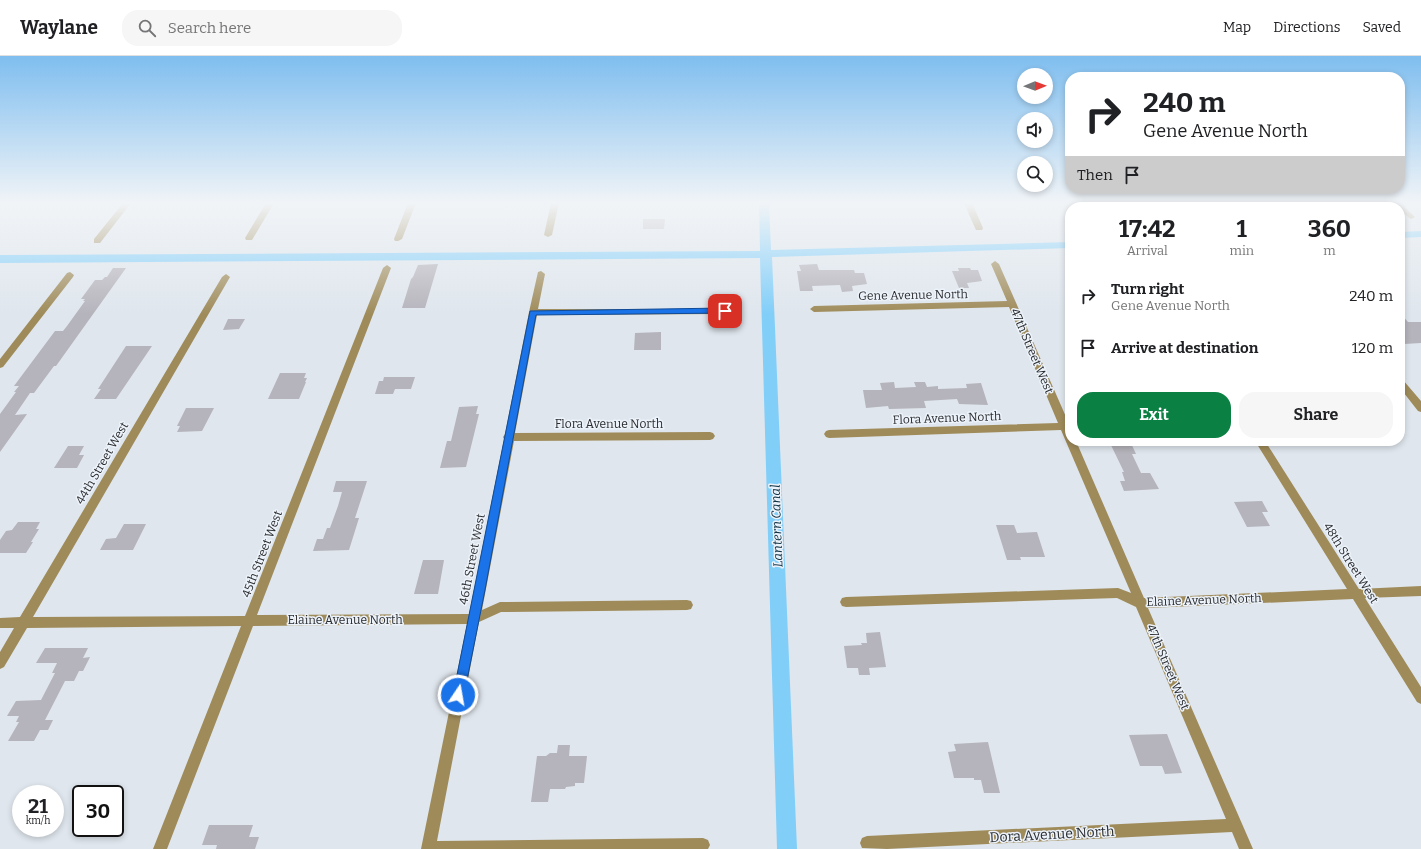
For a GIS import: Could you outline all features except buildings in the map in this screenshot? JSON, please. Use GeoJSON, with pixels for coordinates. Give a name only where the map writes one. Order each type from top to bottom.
{"type":"FeatureCollection","features":[{"type":"Feature","properties":{"kind":"street","name":"47th Street West"},"geometry":{"type":"LineString","coordinates":[[995,264],[1065,426]]}},
{"type":"Feature","properties":{"kind":"street","name":"45th Street West"},"geometry":{"type":"LineString","coordinates":[[160,849],[387,268]]}},
{"type":"Feature","properties":{"kind":"street","name":"46th Street West"},"geometry":{"type":"LineString","coordinates":[[428,848],[541,274]]}},
{"type":"Feature","properties":{"kind":"street"},"geometry":{"type":"LineString","coordinates":[[0,365],[70,275]]}},
{"type":"Feature","properties":{"kind":"street","name":"44th Street West"},"geometry":{"type":"LineString","coordinates":[[0,663],[226,276]]}},
{"type":"Feature","properties":{"kind":"street","name":"Gene Avenue North"},"geometry":{"type":"LineString","coordinates":[[814,309],[1012,304]]}},
{"type":"Feature","properties":{"kind":"street"},"geometry":{"type":"LineString","coordinates":[[533,312],[725,311]]}},
{"type":"Feature","properties":{"kind":"street"},"geometry":{"type":"LineString","coordinates":[[1405,388],[1421,408]]}},
{"type":"Feature","properties":{"kind":"street","name":"Flora Avenue North"},"geometry":{"type":"LineString","coordinates":[[829,434],[1065,426]]}},
{"type":"Feature","properties":{"kind":"street","name":"Flora Avenue North"},"geometry":{"type":"LineString","coordinates":[[508,437],[710,436]]}},
{"type":"Feature","properties":{"kind":"street","name":"47th Street West"},"geometry":{"type":"LineString","coordinates":[[1074,446],[1246,849]]}},
{"type":"Feature","properties":{"kind":"street","name":"48th Street West"},"geometry":{"type":"LineString","coordinates":[[1263,446],[1421,698]]}},
{"type":"Feature","properties":{"kind":"street","name":"Elaine Avenue North"},"geometry":{"type":"LineString","coordinates":[[846,602],[1118,593],[1140,603],[1421,591]]}},
{"type":"Feature","properties":{"kind":"street","name":"Elaine Avenue North"},"geometry":{"type":"LineString","coordinates":[[0,623],[474,619],[500,607],[688,605]]}},
{"type":"Feature","properties":{"kind":"street","name":"Dora Avenue North"},"geometry":{"type":"LineString","coordinates":[[867,843],[1236,825]]}},
{"type":"Feature","properties":{"kind":"street"},"geometry":{"type":"LineString","coordinates":[[428,848],[703,845]]}},
{"type":"Feature","properties":{"kind":"waterway","name":"Lantern Canal"},"geometry":{"type":"LineString","coordinates":[[765,240],[766,254]]}},
{"type":"Feature","properties":{"kind":"waterway"},"geometry":{"type":"LineString","coordinates":[[766,254],[1065,245]]}},
{"type":"Feature","properties":{"kind":"waterway"},"geometry":{"type":"LineString","coordinates":[[0,259],[766,254]]}},
{"type":"Feature","properties":{"kind":"waterway","name":"Lantern Canal"},"geometry":{"type":"LineString","coordinates":[[766,254],[787,849]]}},
{"type":"Feature","properties":{"kind":"route"},"geometry":{"type":"LineString","coordinates":[[458,695],[480,590],[533,312],[725,311]]}}]}
